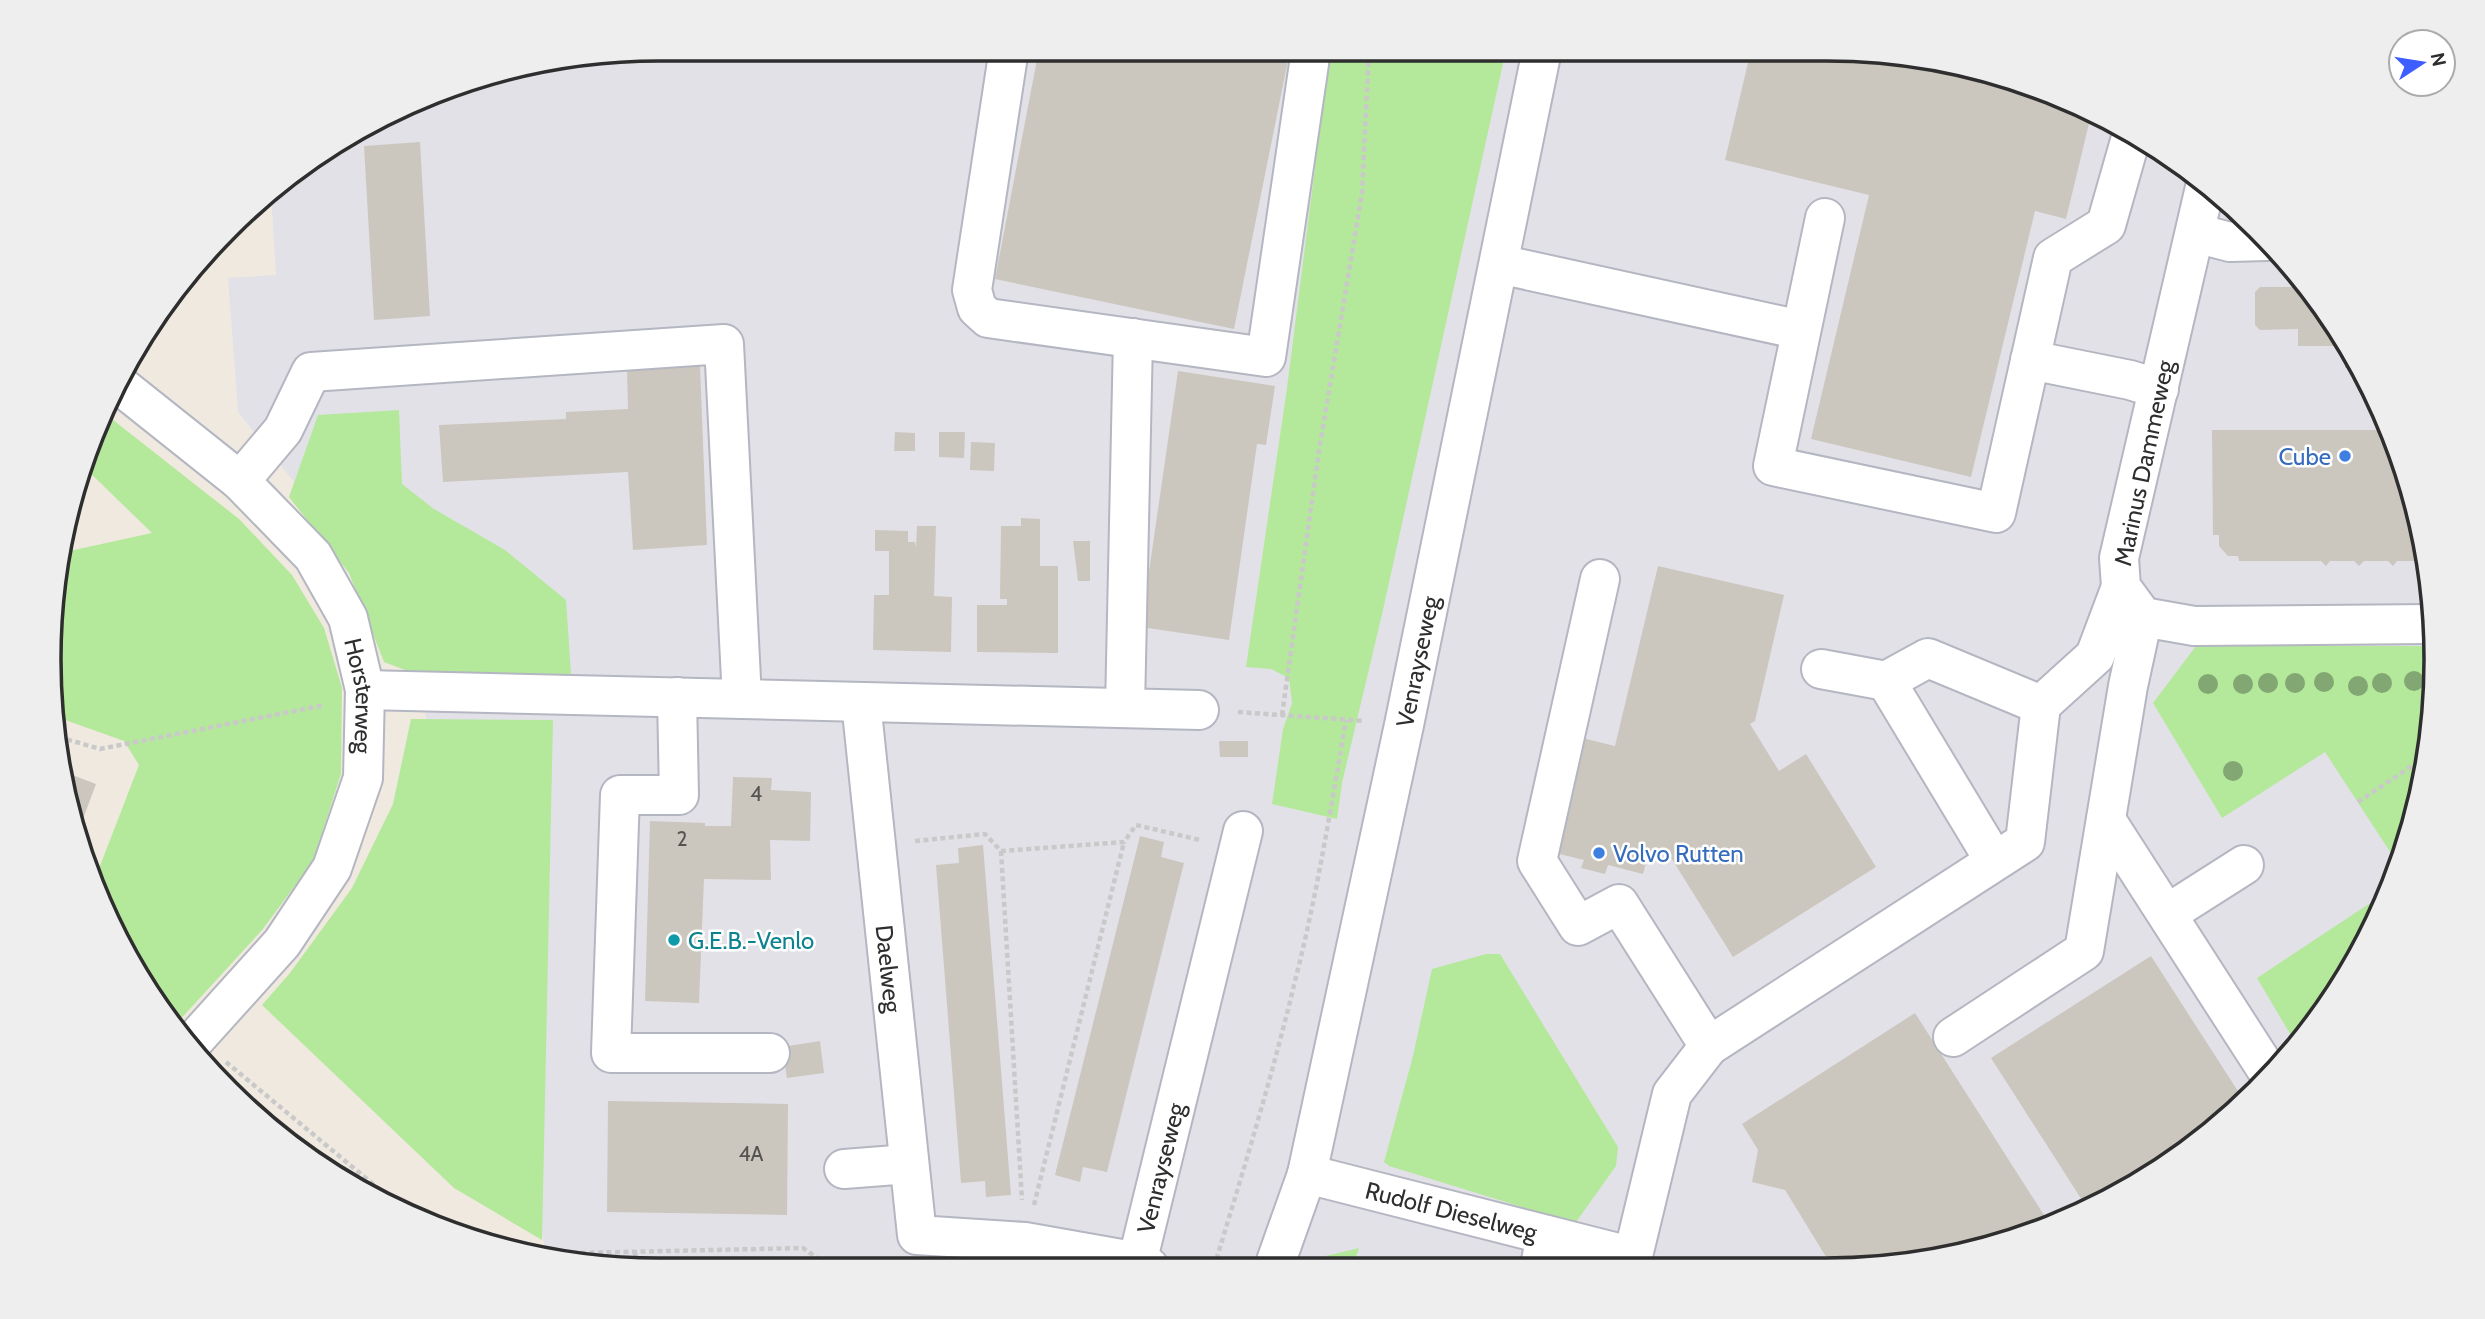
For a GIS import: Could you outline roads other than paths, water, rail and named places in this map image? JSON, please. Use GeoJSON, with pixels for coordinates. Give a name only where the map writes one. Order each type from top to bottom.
{"type":"FeatureCollection","features":[{"type":"Feature","properties":{"kind":"street"},"geometry":{"type":"LineString","coordinates":[[1007,61],[972,290],[976,308],[989,318],[1266,356],[1309,61]]}},
{"type":"Feature","properties":{"kind":"street","name":"Venrayseweg"},"geometry":{"type":"LineString","coordinates":[[1277,1258],[1307,1174],[1404,725],[1540,61]]}},
{"type":"Feature","properties":{"kind":"street"},"geometry":{"type":"LineString","coordinates":[[1825,218],[1773,466],[1996,513],[2053,258],[2106,225],[2129,144]]}},
{"type":"Feature","properties":{"kind":"street","name":"Marinus Dammeweg"},"geometry":{"type":"LineString","coordinates":[[2132,602],[2119,558],[2203,196]]}},
{"type":"Feature","properties":{"kind":"street"},"geometry":{"type":"LineString","coordinates":[[2195,233],[2230,242],[2254,241]]}},
{"type":"Feature","properties":{"kind":"street"},"geometry":{"type":"LineString","coordinates":[[1499,264],[1801,330]]}},
{"type":"Feature","properties":{"kind":"street"},"geometry":{"type":"LineString","coordinates":[[1125,708],[1133,338]]}},
{"type":"Feature","properties":{"kind":"street"},"geometry":{"type":"LineString","coordinates":[[240,481],[283,430],[311,372],[724,344],[742,699]]}},
{"type":"Feature","properties":{"kind":"street"},"geometry":{"type":"LineString","coordinates":[[2031,360],[2130,380],[2159,389]]}},
{"type":"Feature","properties":{"kind":"street","name":"Horsterweg"},"geometry":{"type":"LineString","coordinates":[[126,390],[240,481],[313,556],[348,618],[365,690],[363,778],[332,868],[282,943],[197,1039]]}},
{"type":"Feature","properties":{"kind":"street"},"geometry":{"type":"LineString","coordinates":[[1600,579],[1536,861],[1578,926],[1619,904],[1709,1046]]}},
{"type":"Feature","properties":{"kind":"street"},"geometry":{"type":"LineString","coordinates":[[2132,602],[2194,626],[2422,624]]}},
{"type":"Feature","properties":{"kind":"street"},"geometry":{"type":"LineString","coordinates":[[1634,1258],[1672,1094],[1709,1046],[2025,842],[2041,705],[2095,656],[2132,602]]}},
{"type":"Feature","properties":{"kind":"street"},"geometry":{"type":"LineString","coordinates":[[1953,1037],[2084,951],[2128,686],[2132,602]]}},
{"type":"Feature","properties":{"kind":"street"},"geometry":{"type":"LineString","coordinates":[[1821,669],[1885,681],[1928,657],[2041,705]]}},
{"type":"Feature","properties":{"kind":"street"},"geometry":{"type":"LineString","coordinates":[[1885,681],[1994,860]]}},
{"type":"Feature","properties":{"kind":"street"},"geometry":{"type":"LineString","coordinates":[[365,690],[1199,710]]}},
{"type":"Feature","properties":{"kind":"street"},"geometry":{"type":"LineString","coordinates":[[677,697],[678,795],[620,795],[611,1053],[770,1053]]}},
{"type":"Feature","properties":{"kind":"street","name":"Daelweg"},"geometry":{"type":"LineString","coordinates":[[861,702],[917,1235]]}},
{"type":"Feature","properties":{"kind":"street"},"geometry":{"type":"LineString","coordinates":[[2106,820],[2264,1066]]}},
{"type":"Feature","properties":{"kind":"street","name":"Venrayseweg"},"geometry":{"type":"LineString","coordinates":[[1143,1258],[1241,840]]}},
{"type":"Feature","properties":{"kind":"street"},"geometry":{"type":"LineString","coordinates":[[2167,914],[2244,865]]}},
{"type":"Feature","properties":{"kind":"street"},"geometry":{"type":"LineString","coordinates":[[844,1169],[909,1164]]}},
{"type":"Feature","properties":{"kind":"street","name":"Rudolf Dieselweg"},"geometry":{"type":"LineString","coordinates":[[1307,1174],[1543,1250],[1614,1252],[1622,1258]]}},
{"type":"Feature","properties":{"kind":"street","name":"Venrayseweg"},"geometry":{"type":"LineString","coordinates":[[917,1235],[1025,1242],[1106,1258]]}},
{"type":"Feature","properties":{"kind":"place","name":"Cube"},"geometry":{"type":"Point","coordinates":[2345,456]}},
{"type":"Feature","properties":{"kind":"place","name":"Volvo Rutten"},"geometry":{"type":"Point","coordinates":[1599,853]}},
{"type":"Feature","properties":{"kind":"place","name":"G.E.B.-Venlo"},"geometry":{"type":"Point","coordinates":[674,940]}}]}
